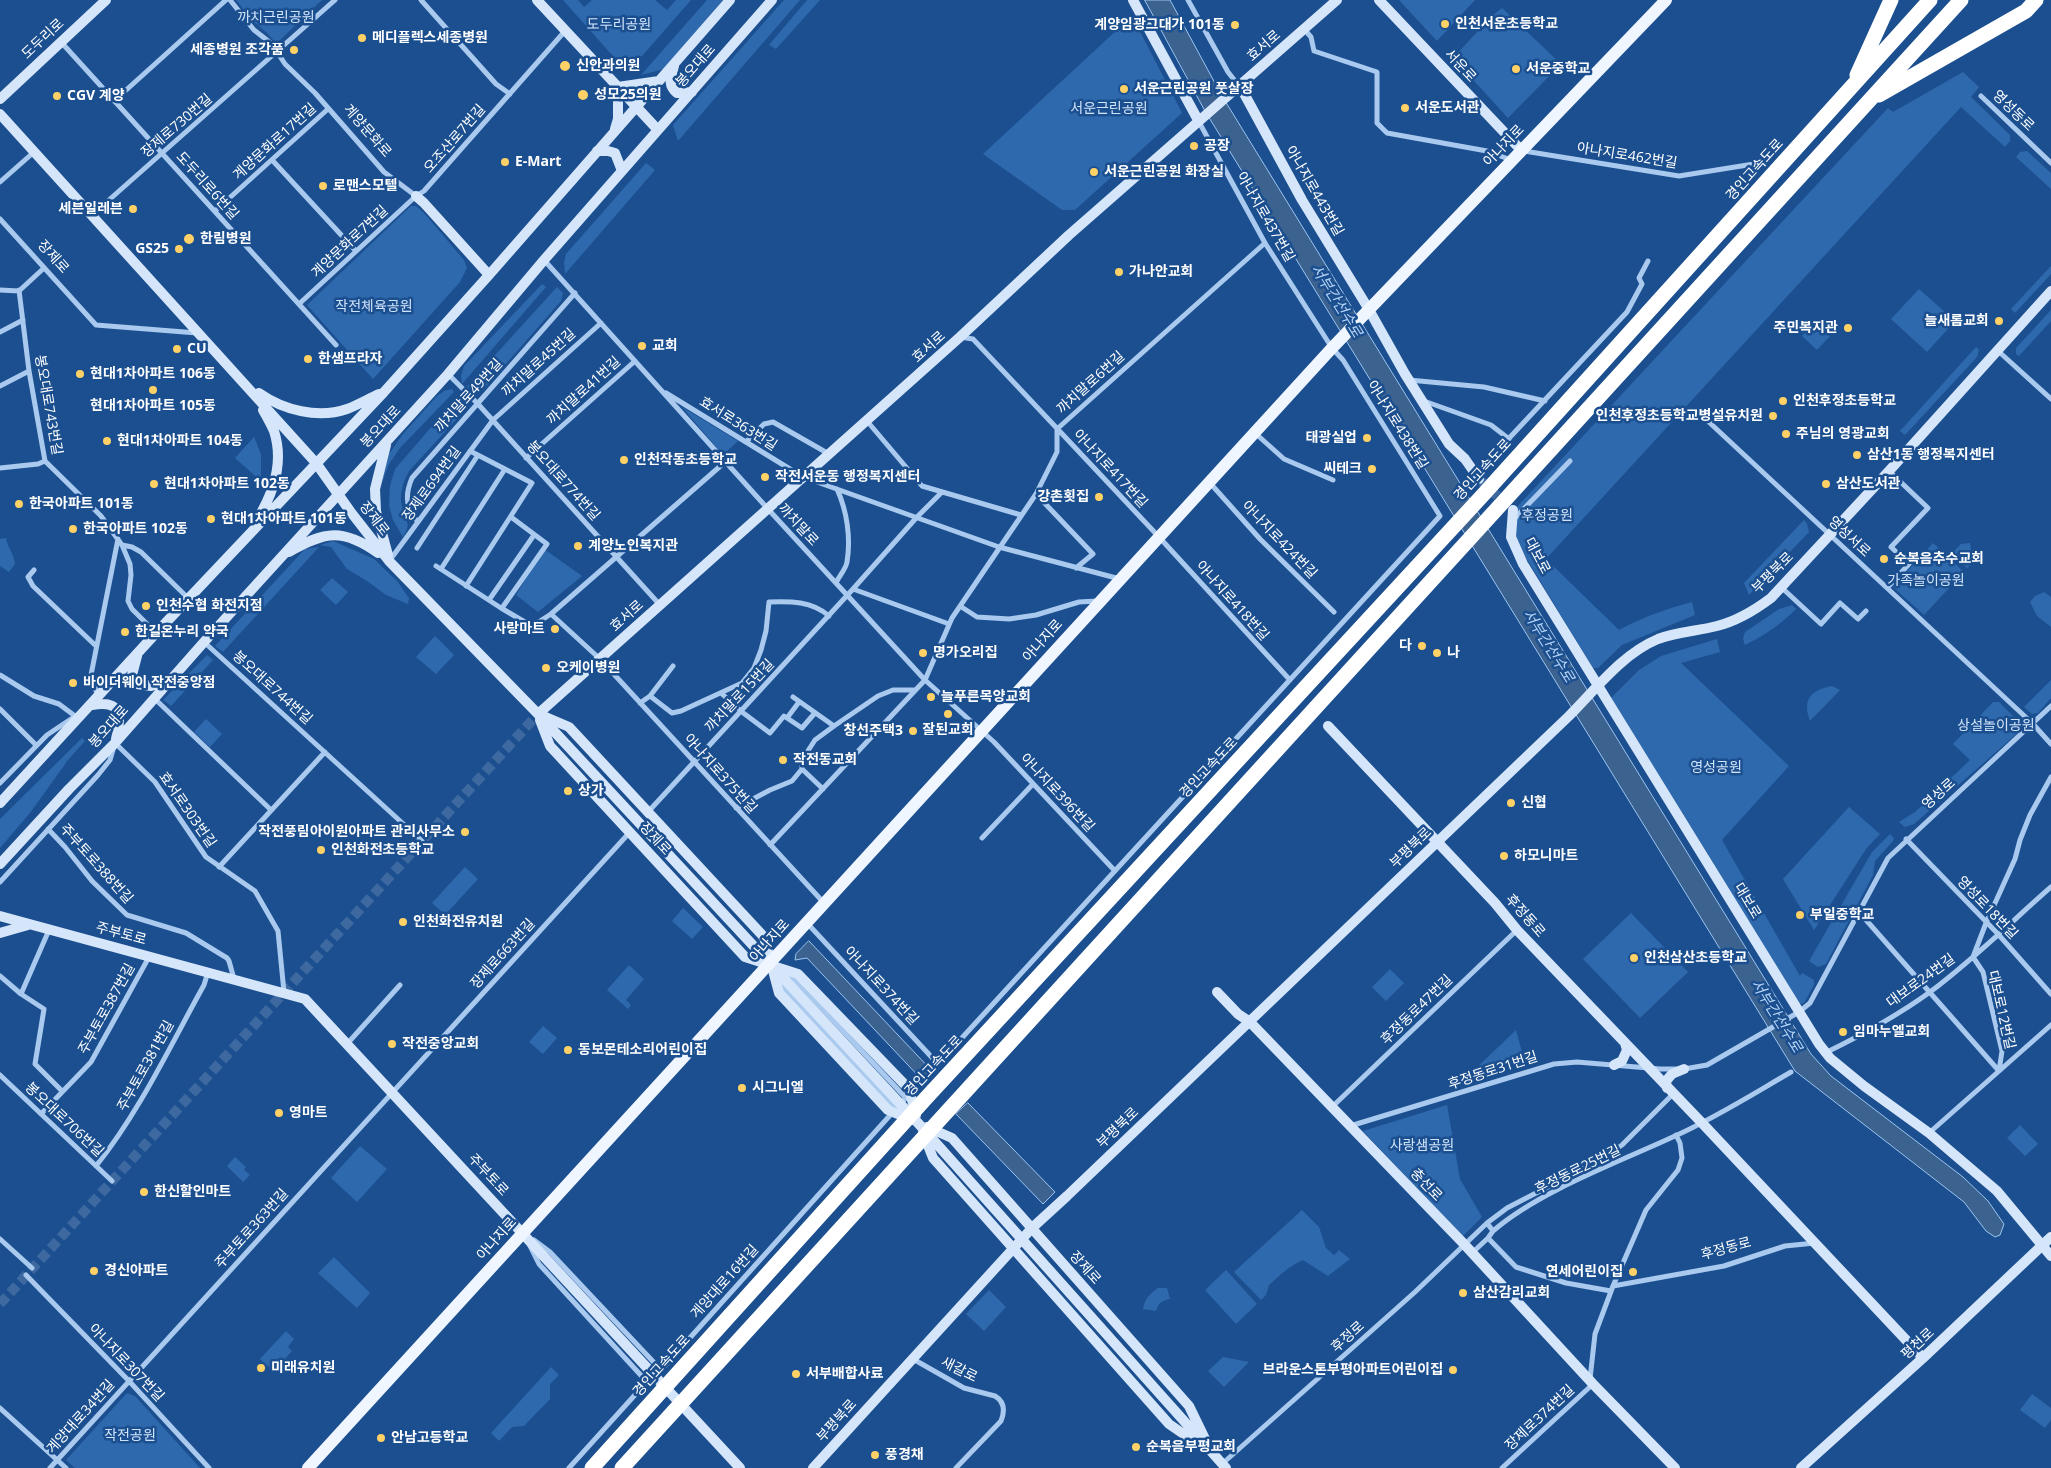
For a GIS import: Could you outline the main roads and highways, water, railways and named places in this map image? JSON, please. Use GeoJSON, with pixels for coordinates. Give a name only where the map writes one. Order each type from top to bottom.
{"type":"FeatureCollection","features":[{"type":"Feature","properties":{"kind":"highway","name":"경인고속도로"},"geometry":{"type":"LineString","coordinates":[[1850,90],[1891,0]]}},
{"type":"Feature","properties":{"kind":"highway","name":"경인고속도로"},"geometry":{"type":"LineString","coordinates":[[592,1468],[927,1097],[1482,496],[1930,0]]}},
{"type":"Feature","properties":{"kind":"highway"},"geometry":{"type":"LineString","coordinates":[[622,1468],[1960,0]]}},
{"type":"Feature","properties":{"kind":"highway"},"geometry":{"type":"LineString","coordinates":[[1865,104],[2026,11],[2036,0]]}},
{"type":"Feature","properties":{"kind":"main road","name":"도두리로"},"geometry":{"type":"LineString","coordinates":[[0,98],[106,0]]}},
{"type":"Feature","properties":{"kind":"main road"},"geometry":{"type":"LineString","coordinates":[[537,0],[658,130]]}},
{"type":"Feature","properties":{"kind":"main road","name":"봉오대로"},"geometry":{"type":"LineString","coordinates":[[0,803],[188,598],[384,392],[730,0]]}},
{"type":"Feature","properties":{"kind":"main road","name":"봉오대로"},"geometry":{"type":"LineString","coordinates":[[0,864],[69,789],[115,743],[168,681],[448,374],[544,260],[772,0]]}},
{"type":"Feature","properties":{"kind":"main road"},"geometry":{"type":"LineString","coordinates":[[1133,0],[1201,118]]}},
{"type":"Feature","properties":{"kind":"main road","name":"효서로"},"geometry":{"type":"LineString","coordinates":[[538,714],[960,337],[1069,235],[1337,0]]}},
{"type":"Feature","properties":{"kind":"main road","name":"서운로"},"geometry":{"type":"LineString","coordinates":[[1379,0],[1521,150]]}},
{"type":"Feature","properties":{"kind":"main road","name":"아나지로"},"geometry":{"type":"LineString","coordinates":[[308,1468],[1366,310],[1666,0]]}},
{"type":"Feature","properties":{"kind":"main road"},"geometry":{"type":"LineString","coordinates":[[674,65],[670,82],[671,87],[677,93],[692,92]]}},
{"type":"Feature","properties":{"kind":"main road"},"geometry":{"type":"LineString","coordinates":[[618,86],[659,81]]}},
{"type":"Feature","properties":{"kind":"main road"},"geometry":{"type":"LineString","coordinates":[[615,130],[618,119],[618,86]]}},
{"type":"Feature","properties":{"kind":"main road","name":"아나지로443번길"},"geometry":{"type":"LineString","coordinates":[[1240,86],[1302,200],[1366,310]]}},
{"type":"Feature","properties":{"kind":"main road","name":"장제로"},"geometry":{"type":"LineString","coordinates":[[0,114],[316,463],[390,560],[538,714],[918,1123],[1224,1466]]}},
{"type":"Feature","properties":{"kind":"main road"},"geometry":{"type":"LineString","coordinates":[[597,151],[608,151],[615,154],[622,171]]}},
{"type":"Feature","properties":{"kind":"main road","name":"계양문화로"},"geometry":{"type":"LineString","coordinates":[[416,196],[489,275]]}},
{"type":"Feature","properties":{"kind":"main road","name":"부평북로"},"geometry":{"type":"LineString","coordinates":[[813,1468],[1032,1228],[1438,842],[1569,716],[1620,664],[1638,649],[1659,638],[1719,625],[1741,617],[1756,608],[1781,587],[1889,472],[2051,290]]}},
{"type":"Feature","properties":{"kind":"main road"},"geometry":{"type":"LineString","coordinates":[[1366,310],[1449,444],[1465,459],[1479,479]]}},
{"type":"Feature","properties":{"kind":"main road"},"geometry":{"type":"LineString","coordinates":[[243,382],[268,400],[298,411],[319,413],[346,409],[384,392]]}},
{"type":"Feature","properties":{"kind":"main road"},"geometry":{"type":"LineString","coordinates":[[246,537],[274,488],[277,467],[274,431],[257,398]]}},
{"type":"Feature","properties":{"kind":"main road"},"geometry":{"type":"LineString","coordinates":[[386,442],[375,489],[376,511],[390,560]]}},
{"type":"Feature","properties":{"kind":"main road","name":"대보로"},"geometry":{"type":"LineString","coordinates":[[1513,515],[1511,537],[1523,564],[1824,1054],[1864,1086],[1929,1133],[1997,1191],[2051,1256]]}},
{"type":"Feature","properties":{"kind":"main road"},"geometry":{"type":"LineString","coordinates":[[281,557],[310,540],[336,535],[361,540],[390,560]]}},
{"type":"Feature","properties":{"kind":"main road"},"geometry":{"type":"LineString","coordinates":[[138,652],[132,675],[138,684],[150,686],[168,681]]}},
{"type":"Feature","properties":{"kind":"main road"},"geometry":{"type":"LineString","coordinates":[[87,708],[110,704],[115,706],[120,722],[115,743]]}},
{"type":"Feature","properties":{"kind":"main road","name":"장제로"},"geometry":{"type":"LineString","coordinates":[[538,714],[569,727],[764,937],[779,993],[888,1110],[952,1138],[1189,1406],[1211,1452]]}},
{"type":"Feature","properties":{"kind":"main road","name":"장제로"},"geometry":{"type":"LineString","coordinates":[[538,714],[550,746],[745,957],[798,974],[909,1089],[918,1123],[933,1158],[999,1230],[1169,1424],[1211,1452]]}},
{"type":"Feature","properties":{"kind":"main road","name":"후정동로"},"geometry":{"type":"LineString","coordinates":[[1328,726],[1495,903],[1517,930],[1923,1358]]}},
{"type":"Feature","properties":{"kind":"main road","name":"주부토로"},"geometry":{"type":"LineString","coordinates":[[0,916],[284,992],[305,1000],[551,1262],[740,1468]]}},
{"type":"Feature","properties":{"kind":"main road"},"geometry":{"type":"LineString","coordinates":[[0,933],[30,924]]}},
{"type":"Feature","properties":{"kind":"main road","name":"충선로"},"geometry":{"type":"LineString","coordinates":[[1217,992],[1238,1014],[1250,1022],[1464,1244],[1591,1382],[1675,1468]]}},
{"type":"Feature","properties":{"kind":"main road"},"geometry":{"type":"LineString","coordinates":[[1614,1065],[1622,1061],[1627,1050],[1625,1043]]}},
{"type":"Feature","properties":{"kind":"main road"},"geometry":{"type":"LineString","coordinates":[[1670,1091],[1666,1080],[1672,1074],[1684,1069]]}},
{"type":"Feature","properties":{"kind":"main road","name":"평천로"},"geometry":{"type":"LineString","coordinates":[[1801,1468],[1923,1358],[2051,1237]]}},
{"type":"Feature","properties":{"kind":"water","name":"서부간선수로"},"geometry":{"type":"Polygon","coordinates":[[[1145,0],[1170,0],[1222,96],[1811,1054],[1831,1076],[1963,1177],[1988,1201],[2004,1224],[2000,1235],[1995,1237],[1986,1231],[1964,1202],[1795,1071],[1205,111],[1145,0]]]}},
{"type":"Feature","properties":{"kind":"water"},"geometry":{"type":"Polygon","coordinates":[[[809,941],[934,1073],[924,1082],[807,958],[795,960],[796,954],[809,941]]]}},
{"type":"Feature","properties":{"kind":"water"},"geometry":{"type":"Polygon","coordinates":[[[968,1103],[1055,1192],[1043,1204],[956,1114],[968,1103]]]}},
{"type":"Feature","properties":{"kind":"tunnel"},"geometry":{"type":"LineString","coordinates":[[1479,479],[1508,506]]}},
{"type":"Feature","properties":{"kind":"tunnel"},"geometry":{"type":"LineString","coordinates":[[0,1304],[538,714]]}},
{"type":"Feature","properties":{"kind":"place","name":"인천서운초등학교"},"geometry":{"type":"Point","coordinates":[1445,24]}},
{"type":"Feature","properties":{"kind":"place","name":"계양임광그대가 101동"},"geometry":{"type":"Point","coordinates":[1235,25]}},
{"type":"Feature","properties":{"kind":"place","name":"메디플렉스세종병원"},"geometry":{"type":"Point","coordinates":[362,38]}},
{"type":"Feature","properties":{"kind":"place","name":"세종병원 조각품"},"geometry":{"type":"Point","coordinates":[294,50]}},
{"type":"Feature","properties":{"kind":"place","name":"신안과의원"},"geometry":{"type":"Point","coordinates":[565,66]}},
{"type":"Feature","properties":{"kind":"place","name":"서운중학교"},"geometry":{"type":"Point","coordinates":[1516,69]}},
{"type":"Feature","properties":{"kind":"place","name":"서운근린공원 풋살장"},"geometry":{"type":"Point","coordinates":[1124,89]}},
{"type":"Feature","properties":{"kind":"place","name":"성모25의원"},"geometry":{"type":"Point","coordinates":[583,95]}},
{"type":"Feature","properties":{"kind":"place","name":"CGV 계양"},"geometry":{"type":"Point","coordinates":[57,96]}},
{"type":"Feature","properties":{"kind":"place","name":"서운도서관"},"geometry":{"type":"Point","coordinates":[1405,108]}},
{"type":"Feature","properties":{"kind":"place","name":"공장"},"geometry":{"type":"Point","coordinates":[1194,146]}},
{"type":"Feature","properties":{"kind":"place","name":"E-Mart"},"geometry":{"type":"Point","coordinates":[505,162]}},
{"type":"Feature","properties":{"kind":"place","name":"서운근린공원 화장실"},"geometry":{"type":"Point","coordinates":[1094,172]}},
{"type":"Feature","properties":{"kind":"place","name":"로맨스모텔"},"geometry":{"type":"Point","coordinates":[323,186]}},
{"type":"Feature","properties":{"kind":"place","name":"세븐일레븐"},"geometry":{"type":"Point","coordinates":[133,209]}},
{"type":"Feature","properties":{"kind":"place","name":"한림병원"},"geometry":{"type":"Point","coordinates":[189,239]}},
{"type":"Feature","properties":{"kind":"place","name":"GS25"},"geometry":{"type":"Point","coordinates":[179,249]}},
{"type":"Feature","properties":{"kind":"place","name":"가나안교회"},"geometry":{"type":"Point","coordinates":[1119,272]}},
{"type":"Feature","properties":{"kind":"place","name":"늘새롬교회"},"geometry":{"type":"Point","coordinates":[1999,321]}},
{"type":"Feature","properties":{"kind":"place","name":"주민복지관"},"geometry":{"type":"Point","coordinates":[1848,328]}},
{"type":"Feature","properties":{"kind":"place","name":"교회"},"geometry":{"type":"Point","coordinates":[642,346]}},
{"type":"Feature","properties":{"kind":"place","name":"CU"},"geometry":{"type":"Point","coordinates":[177,349]}},
{"type":"Feature","properties":{"kind":"place","name":"한샘프라자"},"geometry":{"type":"Point","coordinates":[308,359]}},
{"type":"Feature","properties":{"kind":"place","name":"현대1차아파트 106동"},"geometry":{"type":"Point","coordinates":[80,374]}},
{"type":"Feature","properties":{"kind":"place","name":"현대1차아파트 105동"},"geometry":{"type":"Point","coordinates":[153,390]}},
{"type":"Feature","properties":{"kind":"place","name":"인천후정초등학교"},"geometry":{"type":"Point","coordinates":[1783,401]}},
{"type":"Feature","properties":{"kind":"place","name":"인천후정초등학교병설유치원"},"geometry":{"type":"Point","coordinates":[1773,416]}},
{"type":"Feature","properties":{"kind":"place","name":"주님의 영광교회"},"geometry":{"type":"Point","coordinates":[1786,434]}},
{"type":"Feature","properties":{"kind":"place","name":"태광실업"},"geometry":{"type":"Point","coordinates":[1367,438]}},
{"type":"Feature","properties":{"kind":"place","name":"현대1차아파트 104동"},"geometry":{"type":"Point","coordinates":[107,441]}},
{"type":"Feature","properties":{"kind":"place","name":"삼산1동 행정복지센터"},"geometry":{"type":"Point","coordinates":[1857,455]}},
{"type":"Feature","properties":{"kind":"place","name":"인천작동초등학교"},"geometry":{"type":"Point","coordinates":[624,460]}},
{"type":"Feature","properties":{"kind":"place","name":"씨테크"},"geometry":{"type":"Point","coordinates":[1372,469]}},
{"type":"Feature","properties":{"kind":"place","name":"작전서운동 행정복지센터"},"geometry":{"type":"Point","coordinates":[765,477]}},
{"type":"Feature","properties":{"kind":"place","name":"현대1차아파트 102동"},"geometry":{"type":"Point","coordinates":[154,484]}},
{"type":"Feature","properties":{"kind":"place","name":"삼산도서관"},"geometry":{"type":"Point","coordinates":[1826,484]}},
{"type":"Feature","properties":{"kind":"place","name":"강촌횟집"},"geometry":{"type":"Point","coordinates":[1099,497]}},
{"type":"Feature","properties":{"kind":"place","name":"한국아파트 101동"},"geometry":{"type":"Point","coordinates":[19,504]}},
{"type":"Feature","properties":{"kind":"place","name":"현대1차아파트 101동"},"geometry":{"type":"Point","coordinates":[211,519]}},
{"type":"Feature","properties":{"kind":"place","name":"한국아파트 102동"},"geometry":{"type":"Point","coordinates":[73,529]}},
{"type":"Feature","properties":{"kind":"place","name":"계양노인복지관"},"geometry":{"type":"Point","coordinates":[578,546]}},
{"type":"Feature","properties":{"kind":"place","name":"순복음추수교회"},"geometry":{"type":"Point","coordinates":[1884,559]}},
{"type":"Feature","properties":{"kind":"place","name":"인천수협 화전지점"},"geometry":{"type":"Point","coordinates":[146,606]}},
{"type":"Feature","properties":{"kind":"place","name":"사랑마트"},"geometry":{"type":"Point","coordinates":[555,629]}},
{"type":"Feature","properties":{"kind":"place","name":"한길온누리 약국"},"geometry":{"type":"Point","coordinates":[125,632]}},
{"type":"Feature","properties":{"kind":"place","name":"다"},"geometry":{"type":"Point","coordinates":[1422,646]}},
{"type":"Feature","properties":{"kind":"place","name":"명가오리집"},"geometry":{"type":"Point","coordinates":[923,653]}},
{"type":"Feature","properties":{"kind":"place","name":"나"},"geometry":{"type":"Point","coordinates":[1437,653]}},
{"type":"Feature","properties":{"kind":"place","name":"오케이병원"},"geometry":{"type":"Point","coordinates":[546,668]}},
{"type":"Feature","properties":{"kind":"place","name":"바이더웨이 작전중앙점"},"geometry":{"type":"Point","coordinates":[73,683]}},
{"type":"Feature","properties":{"kind":"place","name":"늘푸른목양교회"},"geometry":{"type":"Point","coordinates":[931,697]}},
{"type":"Feature","properties":{"kind":"place","name":"잘된교회"},"geometry":{"type":"Point","coordinates":[948,714]}},
{"type":"Feature","properties":{"kind":"place","name":"창선주택3"},"geometry":{"type":"Point","coordinates":[913,731]}},
{"type":"Feature","properties":{"kind":"place","name":"작전동교회"},"geometry":{"type":"Point","coordinates":[783,760]}},
{"type":"Feature","properties":{"kind":"place","name":"상가"},"geometry":{"type":"Point","coordinates":[568,791]}},
{"type":"Feature","properties":{"kind":"place","name":"신협"},"geometry":{"type":"Point","coordinates":[1511,803]}},
{"type":"Feature","properties":{"kind":"place","name":"작전풍림아이원아파트 관리사무소"},"geometry":{"type":"Point","coordinates":[465,832]}},
{"type":"Feature","properties":{"kind":"place","name":"인천화전초등학교"},"geometry":{"type":"Point","coordinates":[321,850]}},
{"type":"Feature","properties":{"kind":"place","name":"하모니마트"},"geometry":{"type":"Point","coordinates":[1504,856]}},
{"type":"Feature","properties":{"kind":"place","name":"부일중학교"},"geometry":{"type":"Point","coordinates":[1800,915]}},
{"type":"Feature","properties":{"kind":"place","name":"인천화전유치원"},"geometry":{"type":"Point","coordinates":[403,922]}},
{"type":"Feature","properties":{"kind":"place","name":"인천삼산초등학교"},"geometry":{"type":"Point","coordinates":[1634,958]}},
{"type":"Feature","properties":{"kind":"place","name":"임마누엘교회"},"geometry":{"type":"Point","coordinates":[1843,1032]}},
{"type":"Feature","properties":{"kind":"place","name":"작전중앙교회"},"geometry":{"type":"Point","coordinates":[392,1044]}},
{"type":"Feature","properties":{"kind":"place","name":"동보몬테소리어린이집"},"geometry":{"type":"Point","coordinates":[568,1050]}},
{"type":"Feature","properties":{"kind":"place","name":"시그니엘"},"geometry":{"type":"Point","coordinates":[742,1088]}},
{"type":"Feature","properties":{"kind":"place","name":"영마트"},"geometry":{"type":"Point","coordinates":[279,1113]}},
{"type":"Feature","properties":{"kind":"place","name":"한신할인마트"},"geometry":{"type":"Point","coordinates":[144,1192]}},
{"type":"Feature","properties":{"kind":"place","name":"경신아파트"},"geometry":{"type":"Point","coordinates":[94,1271]}},
{"type":"Feature","properties":{"kind":"place","name":"연세어린이집"},"geometry":{"type":"Point","coordinates":[1633,1272]}},
{"type":"Feature","properties":{"kind":"place","name":"삼산감리교회"},"geometry":{"type":"Point","coordinates":[1463,1293]}},
{"type":"Feature","properties":{"kind":"place","name":"미래유치원"},"geometry":{"type":"Point","coordinates":[261,1368]}},
{"type":"Feature","properties":{"kind":"place","name":"브라운스톤부평아파트어린이집"},"geometry":{"type":"Point","coordinates":[1453,1370]}},
{"type":"Feature","properties":{"kind":"place","name":"서부배합사료"},"geometry":{"type":"Point","coordinates":[796,1374]}},
{"type":"Feature","properties":{"kind":"place","name":"안남고등학교"},"geometry":{"type":"Point","coordinates":[381,1438]}},
{"type":"Feature","properties":{"kind":"place","name":"순복음부평교회"},"geometry":{"type":"Point","coordinates":[1136,1447]}},
{"type":"Feature","properties":{"kind":"place","name":"풍경채"},"geometry":{"type":"Point","coordinates":[875,1455]}},
{"type":"Feature","properties":{"kind":"park label","name":"까치근린공원"},"geometry":{"type":"Point","coordinates":[276,18]}},
{"type":"Feature","properties":{"kind":"park label","name":"도두리공원"},"geometry":{"type":"Point","coordinates":[619,25]}},
{"type":"Feature","properties":{"kind":"park label","name":"서운근린공원"},"geometry":{"type":"Point","coordinates":[1109,109]}},
{"type":"Feature","properties":{"kind":"park label","name":"작전체육공원"},"geometry":{"type":"Point","coordinates":[374,307]}},
{"type":"Feature","properties":{"kind":"park label","name":"후정공원"},"geometry":{"type":"Point","coordinates":[1547,516]}},
{"type":"Feature","properties":{"kind":"park label","name":"가족놀이공원"},"geometry":{"type":"Point","coordinates":[1926,581]}},
{"type":"Feature","properties":{"kind":"park label","name":"상설놀이공원"},"geometry":{"type":"Point","coordinates":[1996,726]}},
{"type":"Feature","properties":{"kind":"park label","name":"영성공원"},"geometry":{"type":"Point","coordinates":[1716,768]}},
{"type":"Feature","properties":{"kind":"park label","name":"사랑샘공원"},"geometry":{"type":"Point","coordinates":[1422,1146]}},
{"type":"Feature","properties":{"kind":"park label","name":"작전공원"},"geometry":{"type":"Point","coordinates":[130,1436]}}]}
